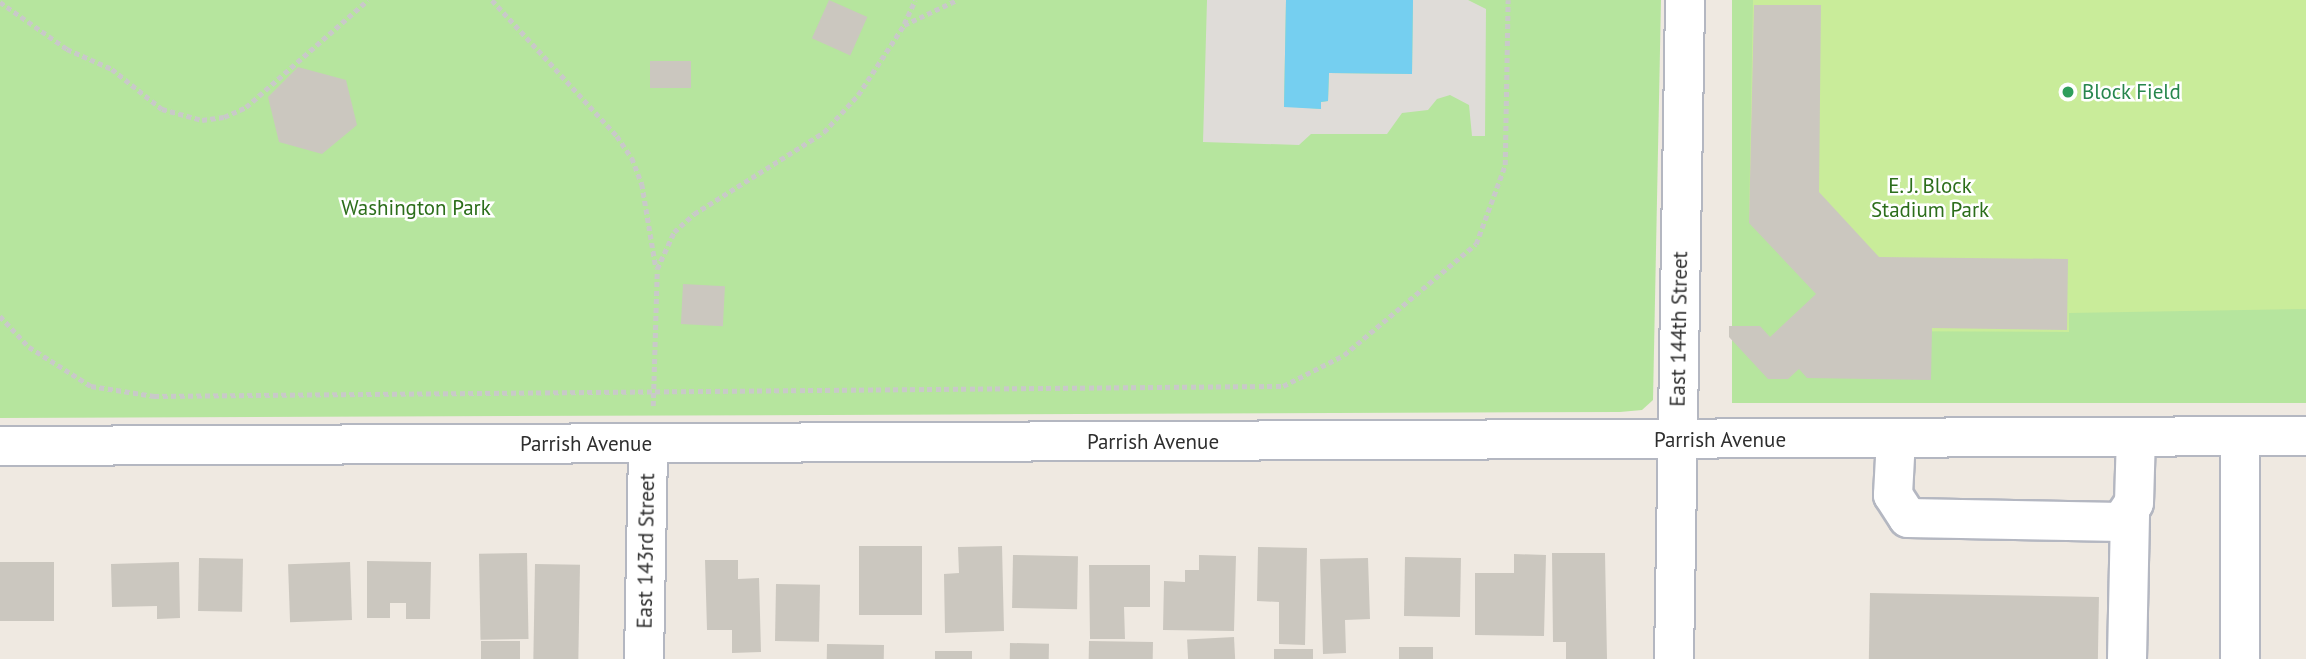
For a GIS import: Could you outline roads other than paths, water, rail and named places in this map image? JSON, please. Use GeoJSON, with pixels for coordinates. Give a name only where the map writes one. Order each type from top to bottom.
{"type":"FeatureCollection","features":[{"type":"Feature","properties":{"kind":"street","name":"East 144th Street"},"geometry":{"type":"LineString","coordinates":[[1674,659],[1685,0]]}},
{"type":"Feature","properties":{"kind":"street"},"geometry":{"type":"LineString","coordinates":[[2240,436],[2240,659]]}},
{"type":"Feature","properties":{"kind":"street","name":"Parrish Avenue"},"geometry":{"type":"LineString","coordinates":[[0,446],[2306,436]]}},
{"type":"Feature","properties":{"kind":"street"},"geometry":{"type":"LineString","coordinates":[[2127,659],[2130,514],[2136,437]]}},
{"type":"Feature","properties":{"kind":"street"},"geometry":{"type":"LineString","coordinates":[[1896,439],[1894,495],[1908,518],[2120,522],[2130,514]]}},
{"type":"Feature","properties":{"kind":"street","name":"East 143rd Street"},"geometry":{"type":"LineString","coordinates":[[644,659],[648,444]]}},
{"type":"Feature","properties":{"kind":"water"},"geometry":{"type":"Polygon","coordinates":[[[1286,0],[1413,0],[1412,74],[1329,73],[1328,101],[1321,102],[1321,109],[1284,107],[1286,0]]]}},
{"type":"Feature","properties":{"kind":"place","name":"Block Field"},"geometry":{"type":"Point","coordinates":[2068,92]}},
{"type":"Feature","properties":{"kind":"park label","name":"E. J. Block Stadium Park"},"geometry":{"type":"Point","coordinates":[1930,198]}},
{"type":"Feature","properties":{"kind":"park label","name":"Washington Park"},"geometry":{"type":"Point","coordinates":[416,208]}}]}
